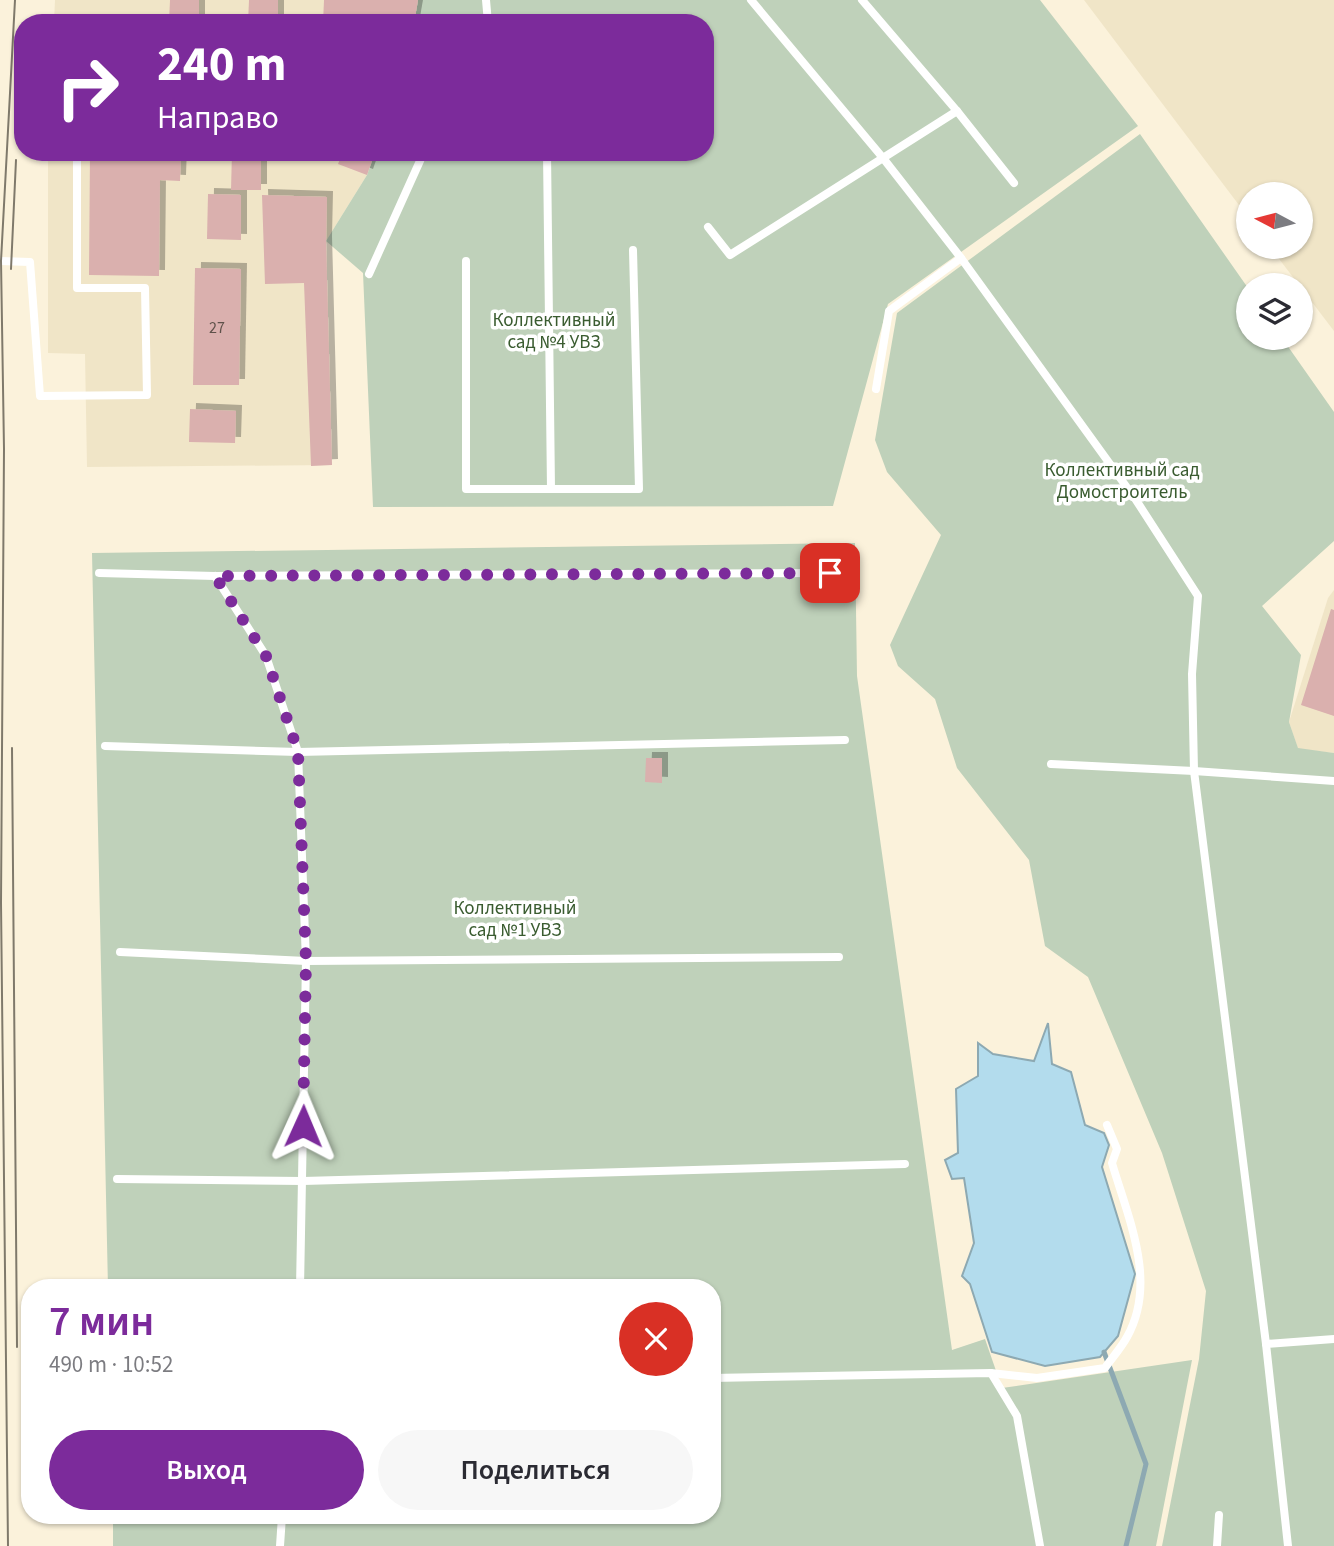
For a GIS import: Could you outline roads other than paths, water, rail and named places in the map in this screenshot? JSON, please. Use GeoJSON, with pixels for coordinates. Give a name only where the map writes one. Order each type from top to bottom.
{"type":"FeatureCollection","features":[{"type":"Feature","properties":{"kind":"lane"},"geometry":{"type":"LineString","coordinates":[[751,0],[883,158],[961,258],[1136,500],[1198,596],[1192,674],[1194,771],[1266,1344],[1288,1546]]}},
{"type":"Feature","properties":{"kind":"lane"},"geometry":{"type":"LineString","coordinates":[[862,0],[957,111],[1014,183]]}},
{"type":"Feature","properties":{"kind":"lane"},"geometry":{"type":"LineString","coordinates":[[708,227],[730,255],[957,111]]}},
{"type":"Feature","properties":{"kind":"lane"},"geometry":{"type":"LineString","coordinates":[[0,261],[30,262],[40,396],[147,395],[145,288],[77,288],[77,161]]}},
{"type":"Feature","properties":{"kind":"lane"},"geometry":{"type":"LineString","coordinates":[[369,274],[420,161]]}},
{"type":"Feature","properties":{"kind":"lane"},"geometry":{"type":"LineString","coordinates":[[547,161],[551,489]]}},
{"type":"Feature","properties":{"kind":"lane"},"geometry":{"type":"LineString","coordinates":[[466,261],[466,489],[639,489],[634,250]]}},
{"type":"Feature","properties":{"kind":"lane"},"geometry":{"type":"LineString","coordinates":[[876,389],[889,311],[961,258]]}},
{"type":"Feature","properties":{"kind":"lane"},"geometry":{"type":"LineString","coordinates":[[99,573],[215,576],[830,573]]}},
{"type":"Feature","properties":{"kind":"lane"},"geometry":{"type":"LineString","coordinates":[[215,576],[266,656],[298,752],[306,961],[300,1279]]}},
{"type":"Feature","properties":{"kind":"lane"},"geometry":{"type":"LineString","coordinates":[[105,746],[298,752],[845,740]]}},
{"type":"Feature","properties":{"kind":"lane"},"geometry":{"type":"LineString","coordinates":[[1051,764],[1334,781]]}},
{"type":"Feature","properties":{"kind":"lane"},"geometry":{"type":"LineString","coordinates":[[120,952],[306,961],[839,957]]}},
{"type":"Feature","properties":{"kind":"lane"},"geometry":{"type":"LineString","coordinates":[[721,1378],[991,1373],[1037,1378],[1105,1368],[1128,1337],[1140,1302],[1141,1266],[1112,1163],[1116,1149],[1108,1125]]}},
{"type":"Feature","properties":{"kind":"lane"},"geometry":{"type":"LineString","coordinates":[[117,1179],[303,1181],[905,1164]]}},
{"type":"Feature","properties":{"kind":"lane"},"geometry":{"type":"LineString","coordinates":[[1266,1344],[1334,1339]]}},
{"type":"Feature","properties":{"kind":"lane"},"geometry":{"type":"LineString","coordinates":[[991,1373],[1017,1416],[1040,1546]]}},
{"type":"Feature","properties":{"kind":"lane"},"geometry":{"type":"LineString","coordinates":[[1217,1546],[1219,1515]]}},
{"type":"Feature","properties":{"kind":"lane"},"geometry":{"type":"LineString","coordinates":[[280,1546],[281,1524]]}},
{"type":"Feature","properties":{"kind":"water"},"geometry":{"type":"Polygon","coordinates":[[[1048,1023],[1052,1064],[1071,1072],[1085,1125],[1104,1133],[1109,1145],[1102,1167],[1135,1274],[1118,1336],[1100,1357],[1045,1366],[992,1352],[970,1284],[962,1276],[974,1243],[964,1178],[952,1179],[945,1160],[958,1153],[956,1089],[978,1076],[978,1043],[993,1054],[1034,1061],[1048,1023]]]}},
{"type":"Feature","properties":{"kind":"waterway"},"geometry":{"type":"LineString","coordinates":[[1104,1352],[1146,1464],[1126,1546]]}},
{"type":"Feature","properties":{"kind":"tram line"},"geometry":{"type":"LineString","coordinates":[[14,14],[15,0]]}},
{"type":"Feature","properties":{"kind":"tram line"},"geometry":{"type":"LineString","coordinates":[[8,1546],[1,903],[4,449],[1,261],[14,19]]}},
{"type":"Feature","properties":{"kind":"tram line"},"geometry":{"type":"LineString","coordinates":[[11,269],[16,161]]}},
{"type":"Feature","properties":{"kind":"tram line"},"geometry":{"type":"LineString","coordinates":[[12,748],[17,1347]]}},
{"type":"Feature","properties":{"kind":"park label","name":"Коллективный сад №4 УВЗ"},"geometry":{"type":"Point","coordinates":[554,330]}},
{"type":"Feature","properties":{"kind":"park label","name":"Коллективный сад Домостроитель"},"geometry":{"type":"Point","coordinates":[1122,480]}},
{"type":"Feature","properties":{"kind":"park label","name":"Коллективный сад №1 УВЗ"},"geometry":{"type":"Point","coordinates":[515,918]}}]}
